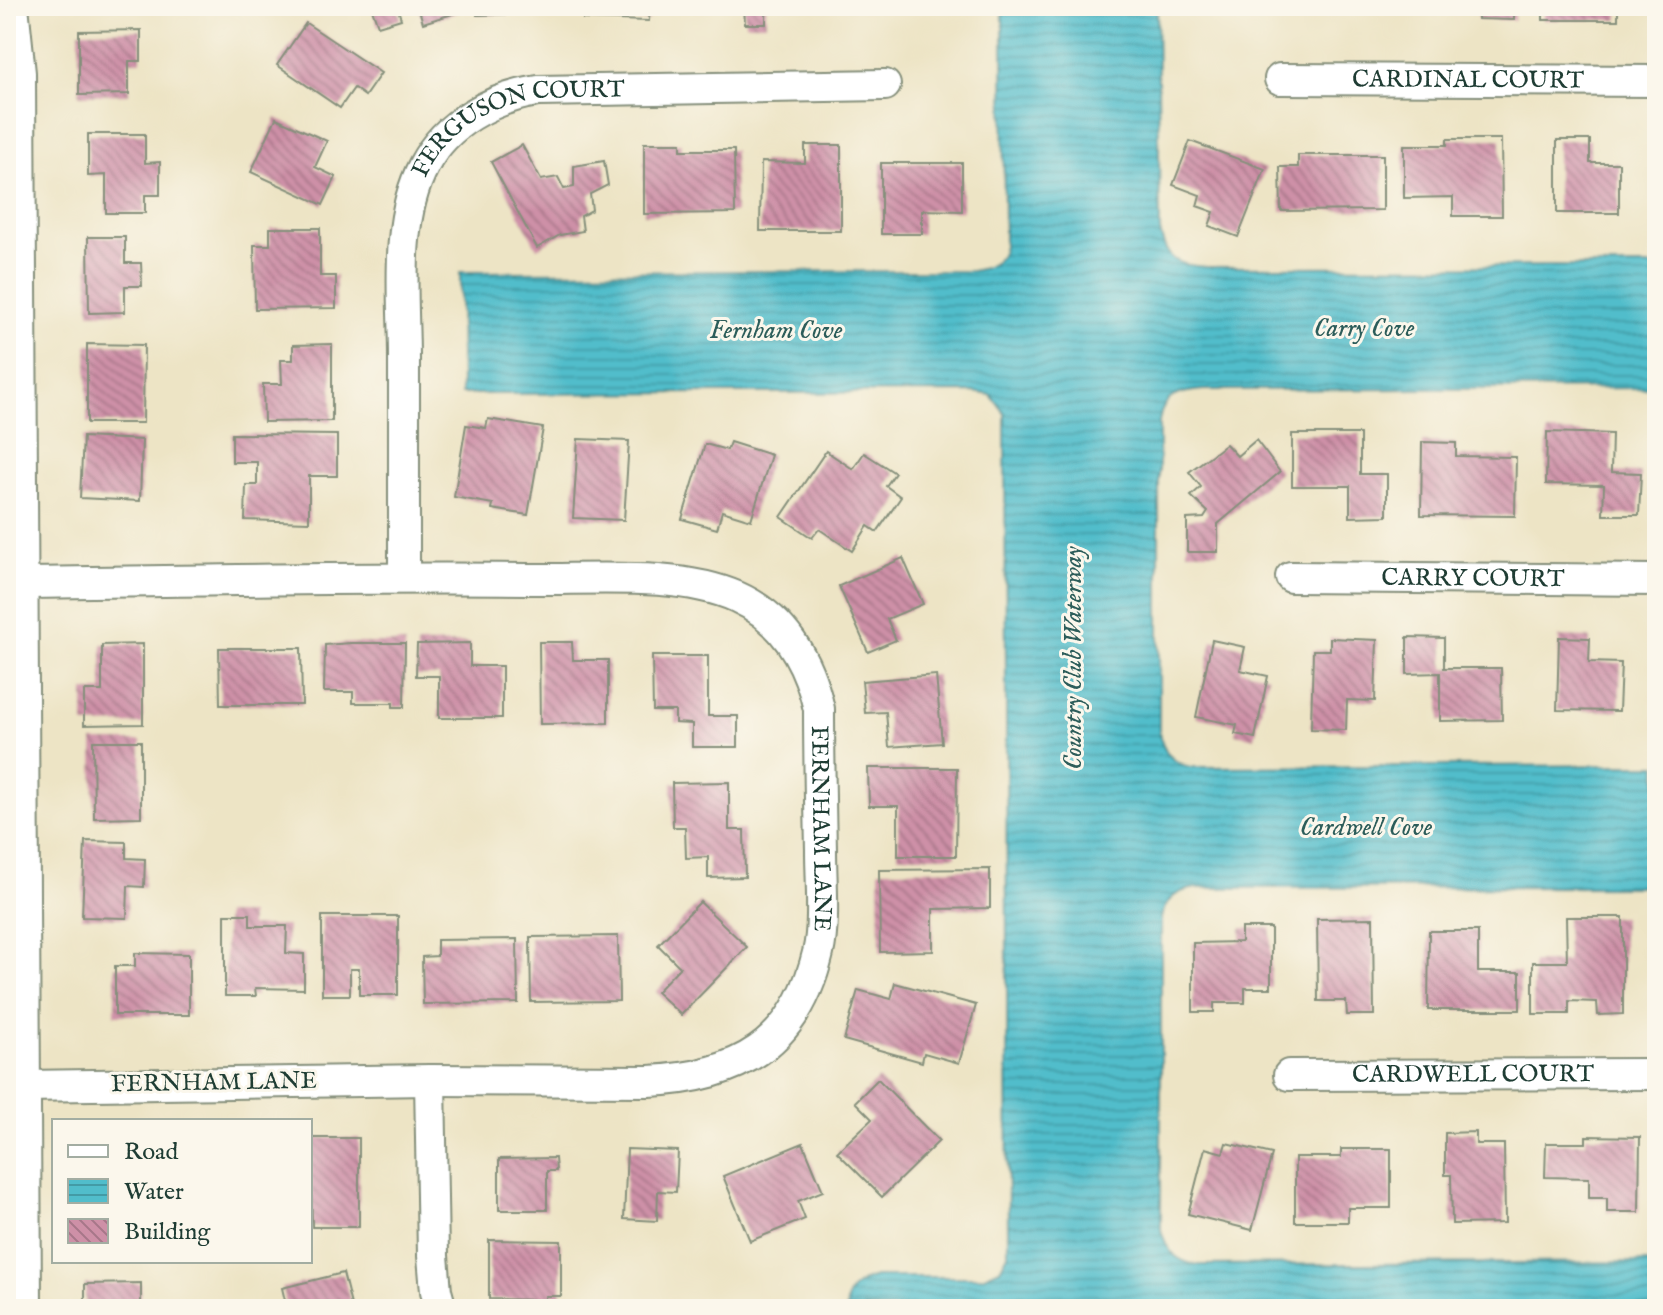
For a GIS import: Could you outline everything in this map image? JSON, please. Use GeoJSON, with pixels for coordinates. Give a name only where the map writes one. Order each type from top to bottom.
{"type":"FeatureCollection","features":[{"type":"Feature","properties":{"kind":"street"},"geometry":{"type":"LineString","coordinates":[[13,6],[20,73],[13,206],[23,583],[26,1309]]}},
{"type":"Feature","properties":{"kind":"street","name":"CARDINAL COURT"},"geometry":{"type":"LineString","coordinates":[[1280,79],[1657,81]]}},
{"type":"Feature","properties":{"kind":"street","name":"FERGUSON COURT"},"geometry":{"type":"LineString","coordinates":[[404,578],[405,246],[408,216],[414,188],[424,165],[456,127],[464,119],[504,98],[556,89],[885,85]]}},
{"type":"Feature","properties":{"kind":"street","name":"CARRY COURT"},"geometry":{"type":"LineString","coordinates":[[1291,577],[1657,580]]}},
{"type":"Feature","properties":{"kind":"street","name":"FERNHAM LANE"},"geometry":{"type":"LineString","coordinates":[[23,583],[404,578],[684,581],[714,589],[753,605],[773,621],[804,660],[813,684],[819,709],[821,894],[819,952],[801,1002],[780,1031],[758,1050],[712,1074],[682,1080],[24,1086]]}},
{"type":"Feature","properties":{"kind":"street","name":"CARDWELL COURT"},"geometry":{"type":"LineString","coordinates":[[1289,1075],[1657,1074]]}},
{"type":"Feature","properties":{"kind":"street"},"geometry":{"type":"LineString","coordinates":[[430,1080],[433,1256],[441,1309]]}},
{"type":"Feature","properties":{"kind":"water"},"geometry":{"type":"Polygon","coordinates":[[[1003,6],[1157,6],[1160,231],[1166,249],[1180,263],[1206,267],[1657,266],[1657,388],[1204,390],[1180,394],[1168,401],[1159,423],[1159,732],[1169,755],[1191,767],[1657,765],[1657,887],[1196,888],[1173,897],[1161,918],[1161,1230],[1173,1254],[1197,1265],[1657,1262],[1657,1309],[847,1309],[850,1292],[869,1279],[982,1277],[1000,1269],[1008,1254],[1005,414],[991,395],[973,392],[461,394],[460,272],[972,271],[989,267],[1000,257],[1004,246],[1003,6]]]}},
{"type":"Feature","properties":{"kind":"building"},"geometry":{"type":"Polygon","coordinates":[[[371,6],[397,6],[401,19],[378,26],[371,6]]]}},
{"type":"Feature","properties":{"kind":"building"},"geometry":{"type":"Polygon","coordinates":[[[418,6],[460,6],[462,11],[423,23],[418,6]]]}},
{"type":"Feature","properties":{"kind":"building"},"geometry":{"type":"Polygon","coordinates":[[[477,6],[512,6],[512,14],[477,15],[477,6]]]}},
{"type":"Feature","properties":{"kind":"building"},"geometry":{"type":"Polygon","coordinates":[[[583,6],[650,6],[649,21],[583,19],[583,6]]]}},
{"type":"Feature","properties":{"kind":"building"},"geometry":{"type":"Polygon","coordinates":[[[744,6],[766,6],[766,24],[745,24],[744,6]]]}},
{"type":"Feature","properties":{"kind":"building"},"geometry":{"type":"Polygon","coordinates":[[[1306,6],[1352,6],[1352,10],[1306,9],[1306,6]]]}},
{"type":"Feature","properties":{"kind":"building"},"geometry":{"type":"Polygon","coordinates":[[[1478,6],[1514,6],[1514,20],[1478,19],[1478,6]]]}},
{"type":"Feature","properties":{"kind":"building"},"geometry":{"type":"Polygon","coordinates":[[[1543,6],[1618,6],[1618,20],[1543,20],[1543,6]]]}},
{"type":"Feature","properties":{"kind":"building"},"geometry":{"type":"Polygon","coordinates":[[[306,23],[381,73],[365,96],[354,88],[340,108],[277,65],[306,23]]]}},
{"type":"Feature","properties":{"kind":"building"},"geometry":{"type":"Polygon","coordinates":[[[141,30],[141,61],[129,61],[129,94],[79,95],[79,31],[141,30]]]}},
{"type":"Feature","properties":{"kind":"building"},"geometry":{"type":"Polygon","coordinates":[[[276,118],[327,141],[315,167],[336,177],[323,205],[251,172],[276,118]]]}},
{"type":"Feature","properties":{"kind":"building"},"geometry":{"type":"Polygon","coordinates":[[[88,134],[145,134],[145,163],[160,162],[160,195],[145,195],[145,213],[106,213],[106,175],[88,176],[88,134]]]}},
{"type":"Feature","properties":{"kind":"building"},"geometry":{"type":"Polygon","coordinates":[[[1447,139],[1501,139],[1502,216],[1453,216],[1453,197],[1404,198],[1404,145],[1447,145],[1447,139]]]}},
{"type":"Feature","properties":{"kind":"building"},"geometry":{"type":"Polygon","coordinates":[[[1557,140],[1590,140],[1590,163],[1619,163],[1619,213],[1557,213],[1557,140]]]}},
{"type":"Feature","properties":{"kind":"building"},"geometry":{"type":"Polygon","coordinates":[[[1190,141],[1265,169],[1238,237],[1209,226],[1214,212],[1197,206],[1200,195],[1173,185],[1190,141]]]}},
{"type":"Feature","properties":{"kind":"building"},"geometry":{"type":"Polygon","coordinates":[[[644,143],[681,143],[681,150],[734,150],[735,213],[644,214],[644,143]]]}},
{"type":"Feature","properties":{"kind":"building"},"geometry":{"type":"Polygon","coordinates":[[[522,145],[541,180],[558,177],[564,189],[574,187],[574,166],[604,161],[608,185],[590,194],[592,210],[581,216],[583,231],[560,235],[537,248],[491,162],[522,145]]]}},
{"type":"Feature","properties":{"kind":"building"},"geometry":{"type":"Polygon","coordinates":[[[805,145],[841,145],[841,231],[760,231],[761,162],[805,163],[805,145]]]}},
{"type":"Feature","properties":{"kind":"building"},"geometry":{"type":"Polygon","coordinates":[[[1298,155],[1383,155],[1383,210],[1281,211],[1280,167],[1298,167],[1298,155]]]}},
{"type":"Feature","properties":{"kind":"building"},"geometry":{"type":"Polygon","coordinates":[[[881,163],[962,163],[962,211],[922,210],[922,234],[881,234],[881,163]]]}},
{"type":"Feature","properties":{"kind":"building"},"geometry":{"type":"Polygon","coordinates":[[[270,228],[320,228],[320,276],[336,276],[336,308],[255,309],[254,245],[270,245],[270,228]]]}},
{"type":"Feature","properties":{"kind":"building"},"geometry":{"type":"Polygon","coordinates":[[[88,237],[125,237],[125,263],[141,263],[142,286],[125,286],[125,312],[89,313],[88,237]]]}},
{"type":"Feature","properties":{"kind":"building"},"geometry":{"type":"Polygon","coordinates":[[[87,344],[144,345],[143,423],[87,423],[87,344]]]}},
{"type":"Feature","properties":{"kind":"building"},"geometry":{"type":"Polygon","coordinates":[[[332,344],[332,421],[264,422],[263,384],[282,384],[281,360],[293,360],[293,345],[332,344]]]}},
{"type":"Feature","properties":{"kind":"building"},"geometry":{"type":"Polygon","coordinates":[[[488,419],[543,428],[528,515],[492,509],[493,504],[454,497],[466,425],[486,428],[488,419]]]}},
{"type":"Feature","properties":{"kind":"building"},"geometry":{"type":"Polygon","coordinates":[[[1547,432],[1612,434],[1611,472],[1641,473],[1639,515],[1603,515],[1604,485],[1546,484],[1547,432]]]}},
{"type":"Feature","properties":{"kind":"building"},"geometry":{"type":"Polygon","coordinates":[[[232,434],[337,435],[337,476],[309,476],[309,522],[245,520],[246,485],[257,485],[257,462],[232,462],[232,434]]]}},
{"type":"Feature","properties":{"kind":"building"},"geometry":{"type":"Polygon","coordinates":[[[1292,434],[1360,434],[1360,474],[1387,474],[1387,516],[1350,517],[1350,486],[1292,486],[1292,434]]]}},
{"type":"Feature","properties":{"kind":"building"},"geometry":{"type":"Polygon","coordinates":[[[83,437],[142,440],[140,501],[80,498],[83,437]]]}},
{"type":"Feature","properties":{"kind":"building"},"geometry":{"type":"Polygon","coordinates":[[[578,439],[629,441],[624,520],[573,518],[578,439]]]}},
{"type":"Feature","properties":{"kind":"building"},"geometry":{"type":"Polygon","coordinates":[[[1256,440],[1280,472],[1218,524],[1218,552],[1187,552],[1187,519],[1204,518],[1208,512],[1191,496],[1201,487],[1189,472],[1226,444],[1237,456],[1256,440]]]}},
{"type":"Feature","properties":{"kind":"building"},"geometry":{"type":"Polygon","coordinates":[[[730,442],[771,455],[751,520],[722,511],[717,529],[682,519],[705,444],[727,450],[730,442]]]}},
{"type":"Feature","properties":{"kind":"building"},"geometry":{"type":"Polygon","coordinates":[[[1422,442],[1456,443],[1456,456],[1516,457],[1515,516],[1421,515],[1422,442]]]}},
{"type":"Feature","properties":{"kind":"building"},"geometry":{"type":"Polygon","coordinates":[[[826,451],[853,469],[864,453],[895,473],[886,486],[901,497],[877,532],[868,526],[852,551],[819,529],[812,538],[781,517],[826,451]]]}},
{"type":"Feature","properties":{"kind":"building"},"geometry":{"type":"Polygon","coordinates":[[[903,558],[923,604],[887,619],[896,640],[868,652],[839,586],[903,558]]]}},
{"type":"Feature","properties":{"kind":"building"},"geometry":{"type":"Polygon","coordinates":[[[1407,637],[1444,638],[1444,668],[1501,668],[1502,720],[1440,721],[1440,673],[1407,674],[1407,637]]]}},
{"type":"Feature","properties":{"kind":"building"},"geometry":{"type":"Polygon","coordinates":[[[1559,637],[1590,638],[1589,662],[1621,663],[1619,711],[1557,710],[1559,637]]]}},
{"type":"Feature","properties":{"kind":"building"},"geometry":{"type":"Polygon","coordinates":[[[1330,638],[1377,640],[1375,701],[1347,700],[1346,730],[1311,729],[1313,650],[1330,650],[1330,638]]]}},
{"type":"Feature","properties":{"kind":"building"},"geometry":{"type":"Polygon","coordinates":[[[1212,640],[1245,647],[1240,670],[1268,676],[1255,738],[1235,734],[1237,725],[1196,717],[1212,640]]]}},
{"type":"Feature","properties":{"kind":"building"},"geometry":{"type":"Polygon","coordinates":[[[539,642],[572,642],[573,660],[608,660],[608,723],[540,724],[539,642]]]}},
{"type":"Feature","properties":{"kind":"building"},"geometry":{"type":"Polygon","coordinates":[[[405,643],[404,707],[393,707],[393,703],[353,703],[353,692],[324,692],[325,645],[405,643]]]}},
{"type":"Feature","properties":{"kind":"building"},"geometry":{"type":"Polygon","coordinates":[[[470,643],[470,666],[502,666],[502,718],[439,718],[439,676],[416,676],[417,644],[470,643]]]}},
{"type":"Feature","properties":{"kind":"building"},"geometry":{"type":"Polygon","coordinates":[[[143,644],[143,724],[84,725],[84,691],[102,691],[102,645],[143,644]]]}},
{"type":"Feature","properties":{"kind":"building"},"geometry":{"type":"Polygon","coordinates":[[[219,648],[301,648],[302,705],[220,705],[219,648]]]}},
{"type":"Feature","properties":{"kind":"building"},"geometry":{"type":"Polygon","coordinates":[[[652,656],[708,656],[708,716],[738,716],[738,747],[692,747],[692,724],[675,723],[675,711],[653,711],[652,656]]]}},
{"type":"Feature","properties":{"kind":"building"},"geometry":{"type":"Polygon","coordinates":[[[936,675],[942,743],[889,747],[886,712],[865,713],[862,681],[936,675]]]}},
{"type":"Feature","properties":{"kind":"building"},"geometry":{"type":"Polygon","coordinates":[[[93,741],[141,741],[141,817],[94,818],[93,741]]]}},
{"type":"Feature","properties":{"kind":"building"},"geometry":{"type":"Polygon","coordinates":[[[868,768],[957,768],[956,856],[898,856],[898,806],[869,806],[868,768]]]}},
{"type":"Feature","properties":{"kind":"building"},"geometry":{"type":"Polygon","coordinates":[[[729,782],[729,830],[744,830],[745,877],[708,878],[708,857],[686,858],[685,827],[673,827],[672,783],[729,782]]]}},
{"type":"Feature","properties":{"kind":"building"},"geometry":{"type":"Polygon","coordinates":[[[85,841],[126,842],[126,858],[145,859],[144,887],[128,886],[127,918],[82,917],[85,841]]]}},
{"type":"Feature","properties":{"kind":"building"},"geometry":{"type":"Polygon","coordinates":[[[990,869],[990,908],[933,909],[933,951],[880,952],[879,870],[990,869]]]}},
{"type":"Feature","properties":{"kind":"building"},"geometry":{"type":"Polygon","coordinates":[[[700,902],[747,947],[681,1015],[656,992],[680,967],[658,945],[700,902]]]}},
{"type":"Feature","properties":{"kind":"building"},"geometry":{"type":"Polygon","coordinates":[[[225,914],[250,914],[250,926],[287,926],[286,953],[304,954],[304,989],[255,988],[256,996],[225,996],[225,914]]]}},
{"type":"Feature","properties":{"kind":"building"},"geometry":{"type":"Polygon","coordinates":[[[322,916],[398,916],[398,995],[359,995],[359,969],[350,969],[350,995],[322,995],[322,916]]]}},
{"type":"Feature","properties":{"kind":"building"},"geometry":{"type":"Polygon","coordinates":[[[1566,917],[1623,917],[1623,1014],[1598,1015],[1597,1002],[1569,1001],[1569,1014],[1533,1014],[1533,962],[1567,962],[1566,917]]]}},
{"type":"Feature","properties":{"kind":"building"},"geometry":{"type":"Polygon","coordinates":[[[1373,918],[1374,1015],[1347,1015],[1346,1001],[1318,1001],[1317,919],[1373,918]]]}},
{"type":"Feature","properties":{"kind":"building"},"geometry":{"type":"Polygon","coordinates":[[[1241,928],[1271,928],[1271,988],[1245,988],[1245,1003],[1214,1003],[1214,1012],[1193,1012],[1193,943],[1241,942],[1241,928]]]}},
{"type":"Feature","properties":{"kind":"building"},"geometry":{"type":"Polygon","coordinates":[[[1429,931],[1478,931],[1478,972],[1520,972],[1520,1010],[1428,1010],[1429,931]]]}},
{"type":"Feature","properties":{"kind":"building"},"geometry":{"type":"Polygon","coordinates":[[[618,936],[619,1001],[531,1002],[530,937],[618,936]]]}},
{"type":"Feature","properties":{"kind":"building"},"geometry":{"type":"Polygon","coordinates":[[[517,939],[518,1003],[423,1004],[422,957],[437,956],[437,940],[517,939]]]}},
{"type":"Feature","properties":{"kind":"building"},"geometry":{"type":"Polygon","coordinates":[[[135,953],[189,954],[189,1015],[115,1015],[115,966],[135,966],[135,953]]]}},
{"type":"Feature","properties":{"kind":"building"},"geometry":{"type":"Polygon","coordinates":[[[895,983],[976,1005],[959,1063],[924,1053],[922,1062],[844,1040],[858,990],[891,999],[895,983]]]}},
{"type":"Feature","properties":{"kind":"building"},"geometry":{"type":"Polygon","coordinates":[[[878,1079],[939,1141],[882,1197],[837,1152],[872,1119],[855,1102],[878,1079]]]}},
{"type":"Feature","properties":{"kind":"building"},"geometry":{"type":"Polygon","coordinates":[[[1476,1132],[1476,1144],[1504,1144],[1505,1223],[1452,1224],[1451,1175],[1445,1175],[1445,1133],[1476,1132]]]}},
{"type":"Feature","properties":{"kind":"building"},"geometry":{"type":"Polygon","coordinates":[[[1586,1136],[1640,1137],[1639,1212],[1607,1212],[1607,1198],[1589,1198],[1589,1178],[1545,1177],[1546,1143],[1586,1143],[1586,1136]]]}},
{"type":"Feature","properties":{"kind":"building"},"geometry":{"type":"Polygon","coordinates":[[[312,1138],[359,1138],[359,1227],[312,1227],[312,1138]]]}},
{"type":"Feature","properties":{"kind":"building"},"geometry":{"type":"Polygon","coordinates":[[[803,1143],[823,1191],[798,1201],[805,1219],[750,1241],[723,1176],[803,1143]]]}},
{"type":"Feature","properties":{"kind":"building"},"geometry":{"type":"Polygon","coordinates":[[[1226,1143],[1272,1154],[1252,1230],[1188,1214],[1205,1148],[1223,1153],[1226,1143]]]}},
{"type":"Feature","properties":{"kind":"building"},"geometry":{"type":"Polygon","coordinates":[[[627,1149],[678,1151],[676,1192],[658,1191],[657,1221],[624,1219],[627,1149]]]}},
{"type":"Feature","properties":{"kind":"building"},"geometry":{"type":"Polygon","coordinates":[[[1341,1149],[1391,1149],[1391,1208],[1348,1208],[1348,1222],[1295,1222],[1295,1157],[1341,1157],[1341,1149]]]}},
{"type":"Feature","properties":{"kind":"building"},"geometry":{"type":"Polygon","coordinates":[[[555,1158],[556,1171],[547,1171],[547,1210],[499,1210],[499,1159],[555,1158]]]}},
{"type":"Feature","properties":{"kind":"building"},"geometry":{"type":"Polygon","coordinates":[[[489,1240],[561,1241],[561,1296],[545,1296],[545,1300],[489,1299],[489,1240]]]}},
{"type":"Feature","properties":{"kind":"building"},"geometry":{"type":"Polygon","coordinates":[[[343,1273],[352,1309],[287,1309],[282,1288],[343,1273]]]}},
{"type":"Feature","properties":{"kind":"building"},"geometry":{"type":"Polygon","coordinates":[[[141,1283],[141,1309],[85,1309],[85,1284],[141,1283]]]}},
{"type":"Feature","properties":{"kind":"building"},"geometry":{"type":"Polygon","coordinates":[[[515,1305],[545,1306],[545,1309],[514,1309],[515,1305]]]}},
{"type":"Feature","properties":{"kind":"water label","name":"Carry Cove"},"geometry":{"type":"Point","coordinates":[1364,328]}},
{"type":"Feature","properties":{"kind":"water label","name":"Fernham Cove"},"geometry":{"type":"Point","coordinates":[776,330]}},
{"type":"Feature","properties":{"kind":"water label","name":"Country Club Waterway"},"geometry":{"type":"Point","coordinates":[1073,658]}},
{"type":"Feature","properties":{"kind":"water label","name":"Cardwell Cove"},"geometry":{"type":"Point","coordinates":[1366,827]}}]}
